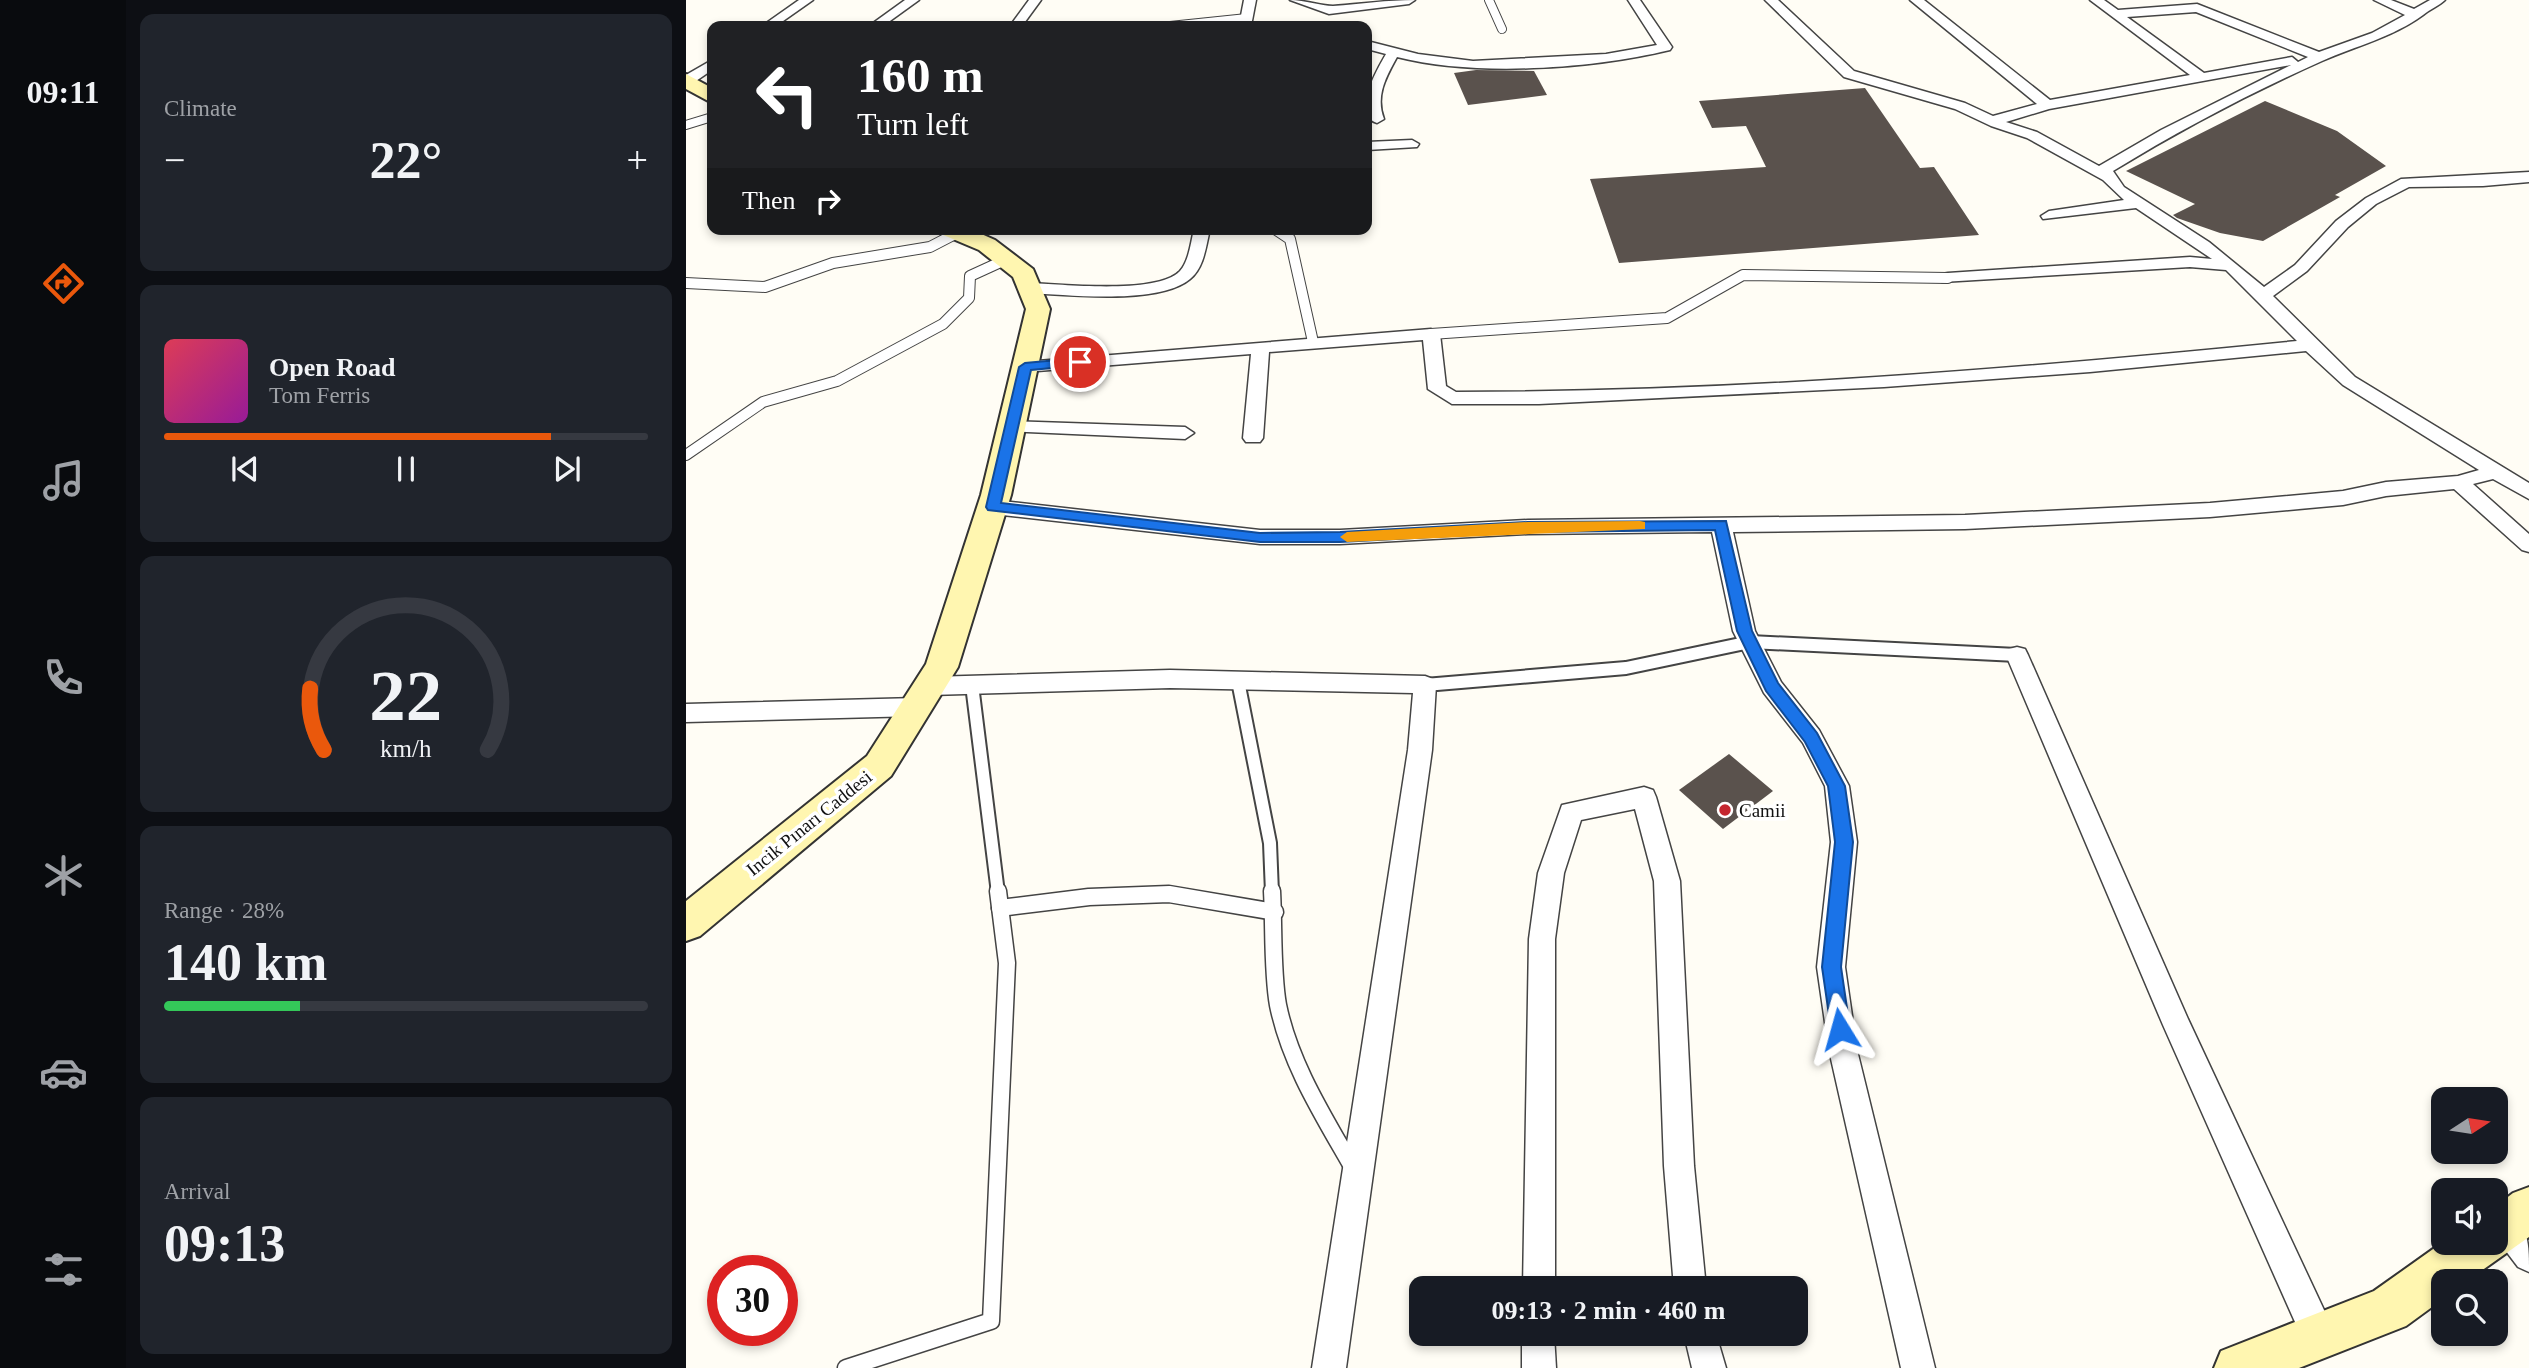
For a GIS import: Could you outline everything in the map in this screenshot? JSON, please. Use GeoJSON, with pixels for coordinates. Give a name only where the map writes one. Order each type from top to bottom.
{"type":"FeatureCollection","features":[{"type":"Feature","properties":{"kind":"main road"},"geometry":{"type":"LineString","coordinates":[[687,80],[707,94]]}},
{"type":"Feature","properties":{"kind":"main road"},"geometry":{"type":"LineString","coordinates":[[963,235],[987,245],[1024,274],[1030,288]]}},
{"type":"Feature","properties":{"kind":"main road","name":"Incik Pınarı Caddesi"},"geometry":{"type":"LineString","coordinates":[[686,924],[879,766],[942,667],[993,507],[1012,426],[1038,309],[1030,288]]}},
{"type":"Feature","properties":{"kind":"main road"},"geometry":{"type":"LineString","coordinates":[[2238,1368],[2389,1309],[2509,1234]]}},
{"type":"Feature","properties":{"kind":"street"},"geometry":{"type":"LineString","coordinates":[[776,21],[807,0]]}},
{"type":"Feature","properties":{"kind":"street"},"geometry":{"type":"LineString","coordinates":[[882,21],[913,0]]}},
{"type":"Feature","properties":{"kind":"street"},"geometry":{"type":"LineString","coordinates":[[1020,21],[1035,0]]}},
{"type":"Feature","properties":{"kind":"street"},"geometry":{"type":"LineString","coordinates":[[1246,21],[1250,0]]}},
{"type":"Feature","properties":{"kind":"street"},"geometry":{"type":"LineString","coordinates":[[1296,0],[1329,10],[1409,0]]}},
{"type":"Feature","properties":{"kind":"street"},"geometry":{"type":"LineString","coordinates":[[1372,46],[1473,65],[1606,58],[1665,47],[1634,0]]}},
{"type":"Feature","properties":{"kind":"street"},"geometry":{"type":"LineString","coordinates":[[1772,0],[1849,74],[1960,106],[2055,145],[2108,177],[2119,190],[2229,265],[2349,381],[2528,490]]}},
{"type":"Feature","properties":{"kind":"street"},"geometry":{"type":"LineString","coordinates":[[1916,0],[2047,105]]}},
{"type":"Feature","properties":{"kind":"street"},"geometry":{"type":"LineString","coordinates":[[2096,0],[2200,76]]}},
{"type":"Feature","properties":{"kind":"street"},"geometry":{"type":"LineString","coordinates":[[2380,0],[2416,15]]}},
{"type":"Feature","properties":{"kind":"street"},"geometry":{"type":"LineString","coordinates":[[2108,177],[2105,169],[2166,133],[2319,57],[2377,36],[2438,0]]}},
{"type":"Feature","properties":{"kind":"street"},"geometry":{"type":"LineString","coordinates":[[2115,14],[2197,8],[2319,57]]}},
{"type":"Feature","properties":{"kind":"street"},"geometry":{"type":"LineString","coordinates":[[1329,10],[1338,21]]}},
{"type":"Feature","properties":{"kind":"street"},"geometry":{"type":"LineString","coordinates":[[1377,119],[1372,110],[1375,89],[1393,52]]}},
{"type":"Feature","properties":{"kind":"street"},"geometry":{"type":"LineString","coordinates":[[1992,121],[2047,105],[2319,57]]}},
{"type":"Feature","properties":{"kind":"street"},"geometry":{"type":"LineString","coordinates":[[687,80],[707,67]]}},
{"type":"Feature","properties":{"kind":"street"},"geometry":{"type":"LineString","coordinates":[[1372,146],[1412,144]]}},
{"type":"Feature","properties":{"kind":"street"},"geometry":{"type":"LineString","coordinates":[[2263,296],[2301,268],[2342,224],[2371,201],[2406,182],[2483,181],[2529,177]]}},
{"type":"Feature","properties":{"kind":"street"},"geometry":{"type":"LineString","coordinates":[[2049,216],[2137,203]]}},
{"type":"Feature","properties":{"kind":"street"},"geometry":{"type":"LineString","coordinates":[[1030,288],[1139,290],[1168,286],[1186,275],[1200,235]]}},
{"type":"Feature","properties":{"kind":"street"},"geometry":{"type":"LineString","coordinates":[[1948,278],[2190,262],[2229,265]]}},
{"type":"Feature","properties":{"kind":"street"},"geometry":{"type":"LineString","coordinates":[[1025,367],[1431,334],[1437,389],[1452,398],[1539,398],[1884,382],[2090,367],[2311,345]]}},
{"type":"Feature","properties":{"kind":"street"},"geometry":{"type":"LineString","coordinates":[[1253,438],[1261,346]]}},
{"type":"Feature","properties":{"kind":"street"},"geometry":{"type":"LineString","coordinates":[[1012,426],[1185,433]]}},
{"type":"Feature","properties":{"kind":"street"},"geometry":{"type":"LineString","coordinates":[[993,507],[1260,537],[1340,537],[1528,527],[1965,522],[2210,510],[2343,498],[2386,489],[2458,482],[2497,471]]}},
{"type":"Feature","properties":{"kind":"street"},"geometry":{"type":"LineString","coordinates":[[2458,482],[2529,545]]}},
{"type":"Feature","properties":{"kind":"street"},"geometry":{"type":"LineString","coordinates":[[1721,525],[1744,631],[1772,687],[1811,737],[1837,786],[1844,842],[1831,967],[1843,1050],[1918,1368]]}},
{"type":"Feature","properties":{"kind":"street"},"geometry":{"type":"LineString","coordinates":[[2017,655],[2177,1025],[2319,1336]]}},
{"type":"Feature","properties":{"kind":"street"},"geometry":{"type":"LineString","coordinates":[[686,713],[923,696],[972,685],[1170,679],[1425,685],[1420,750],[1329,1368]]}},
{"type":"Feature","properties":{"kind":"street"},"geometry":{"type":"LineString","coordinates":[[1539,1276],[1542,939],[1551,873],[1571,812],[1644,797],[1667,881],[1679,1166],[1688,1276]]}},
{"type":"Feature","properties":{"kind":"street"},"geometry":{"type":"LineString","coordinates":[[1538,1346],[1539,1368]]}},
{"type":"Feature","properties":{"kind":"street"},"geometry":{"type":"LineString","coordinates":[[1703,1346],[1709,1368]]}},
{"type":"Feature","properties":{"kind":"lane"},"geometry":{"type":"LineString","coordinates":[[1489,0],[1502,29]]}},
{"type":"Feature","properties":{"kind":"lane"},"geometry":{"type":"LineString","coordinates":[[686,125],[707,119]]}},
{"type":"Feature","properties":{"kind":"lane"},"geometry":{"type":"LineString","coordinates":[[686,283],[765,287],[833,264],[930,247],[947,235]]}},
{"type":"Feature","properties":{"kind":"lane"},"geometry":{"type":"LineString","coordinates":[[1284,235],[1290,239],[1313,342]]}},
{"type":"Feature","properties":{"kind":"lane"},"geometry":{"type":"LineString","coordinates":[[686,455],[763,402],[837,381],[943,324],[969,299],[970,276],[1005,260]]}},
{"type":"Feature","properties":{"kind":"lane"},"geometry":{"type":"LineString","coordinates":[[1431,334],[1667,318],[1744,275],[1948,278]]}},
{"type":"Feature","properties":{"kind":"lane"},"geometry":{"type":"LineString","coordinates":[[1425,685],[1626,668],[1750,642],[2017,655]]}},
{"type":"Feature","properties":{"kind":"lane"},"geometry":{"type":"LineString","coordinates":[[1238,681],[1270,843],[1278,1004],[1290,1044],[1313,1097],[1357,1175]]}},
{"type":"Feature","properties":{"kind":"lane"},"geometry":{"type":"LineString","coordinates":[[846,1368],[990,1321],[1007,963],[972,685]]}},
{"type":"Feature","properties":{"kind":"lane"},"geometry":{"type":"LineString","coordinates":[[1000,908],[1089,897],[1169,894],[1275,912]]}},
{"type":"Feature","properties":{"kind":"building"},"geometry":{"type":"Polygon","coordinates":[[[1476,70],[1534,71],[1547,95],[1468,105],[1454,73],[1476,70]]]}},
{"type":"Feature","properties":{"kind":"building"},"geometry":{"type":"Polygon","coordinates":[[[1865,88],[1920,168],[1934,167],[1979,235],[1619,263],[1590,179],[1766,167],[1746,126],[1712,128],[1699,101],[1865,88]]]}},
{"type":"Feature","properties":{"kind":"building"},"geometry":{"type":"Polygon","coordinates":[[[2265,101],[2337,131],[2386,166],[2335,195],[2340,197],[2263,241],[2220,233],[2177,218],[2173,215],[2195,204],[2126,171],[2265,101]]]}},
{"type":"Feature","properties":{"kind":"building","name":"Camii"},"geometry":{"type":"Polygon","coordinates":[[[1729,754],[1773,791],[1723,829],[1679,790],[1729,754]]]}},
{"type":"Feature","properties":{"kind":"slow traffic"},"geometry":{"type":"LineString","coordinates":[[1347,537],[1528,527],[1640,526]]}},
{"type":"Feature","properties":{"kind":"place","name":"Camii"},"geometry":{"type":"Point","coordinates":[1725,810]}},
{"type":"Feature","properties":{"kind":"route"},"geometry":{"type":"LineString","coordinates":[[1080,362],[1025,367],[993,507],[1260,537],[1340,537],[1528,527],[1721,525],[1744,631],[1772,687],[1811,737],[1837,786],[1844,842],[1831,967],[1840,1029]]}}]}
